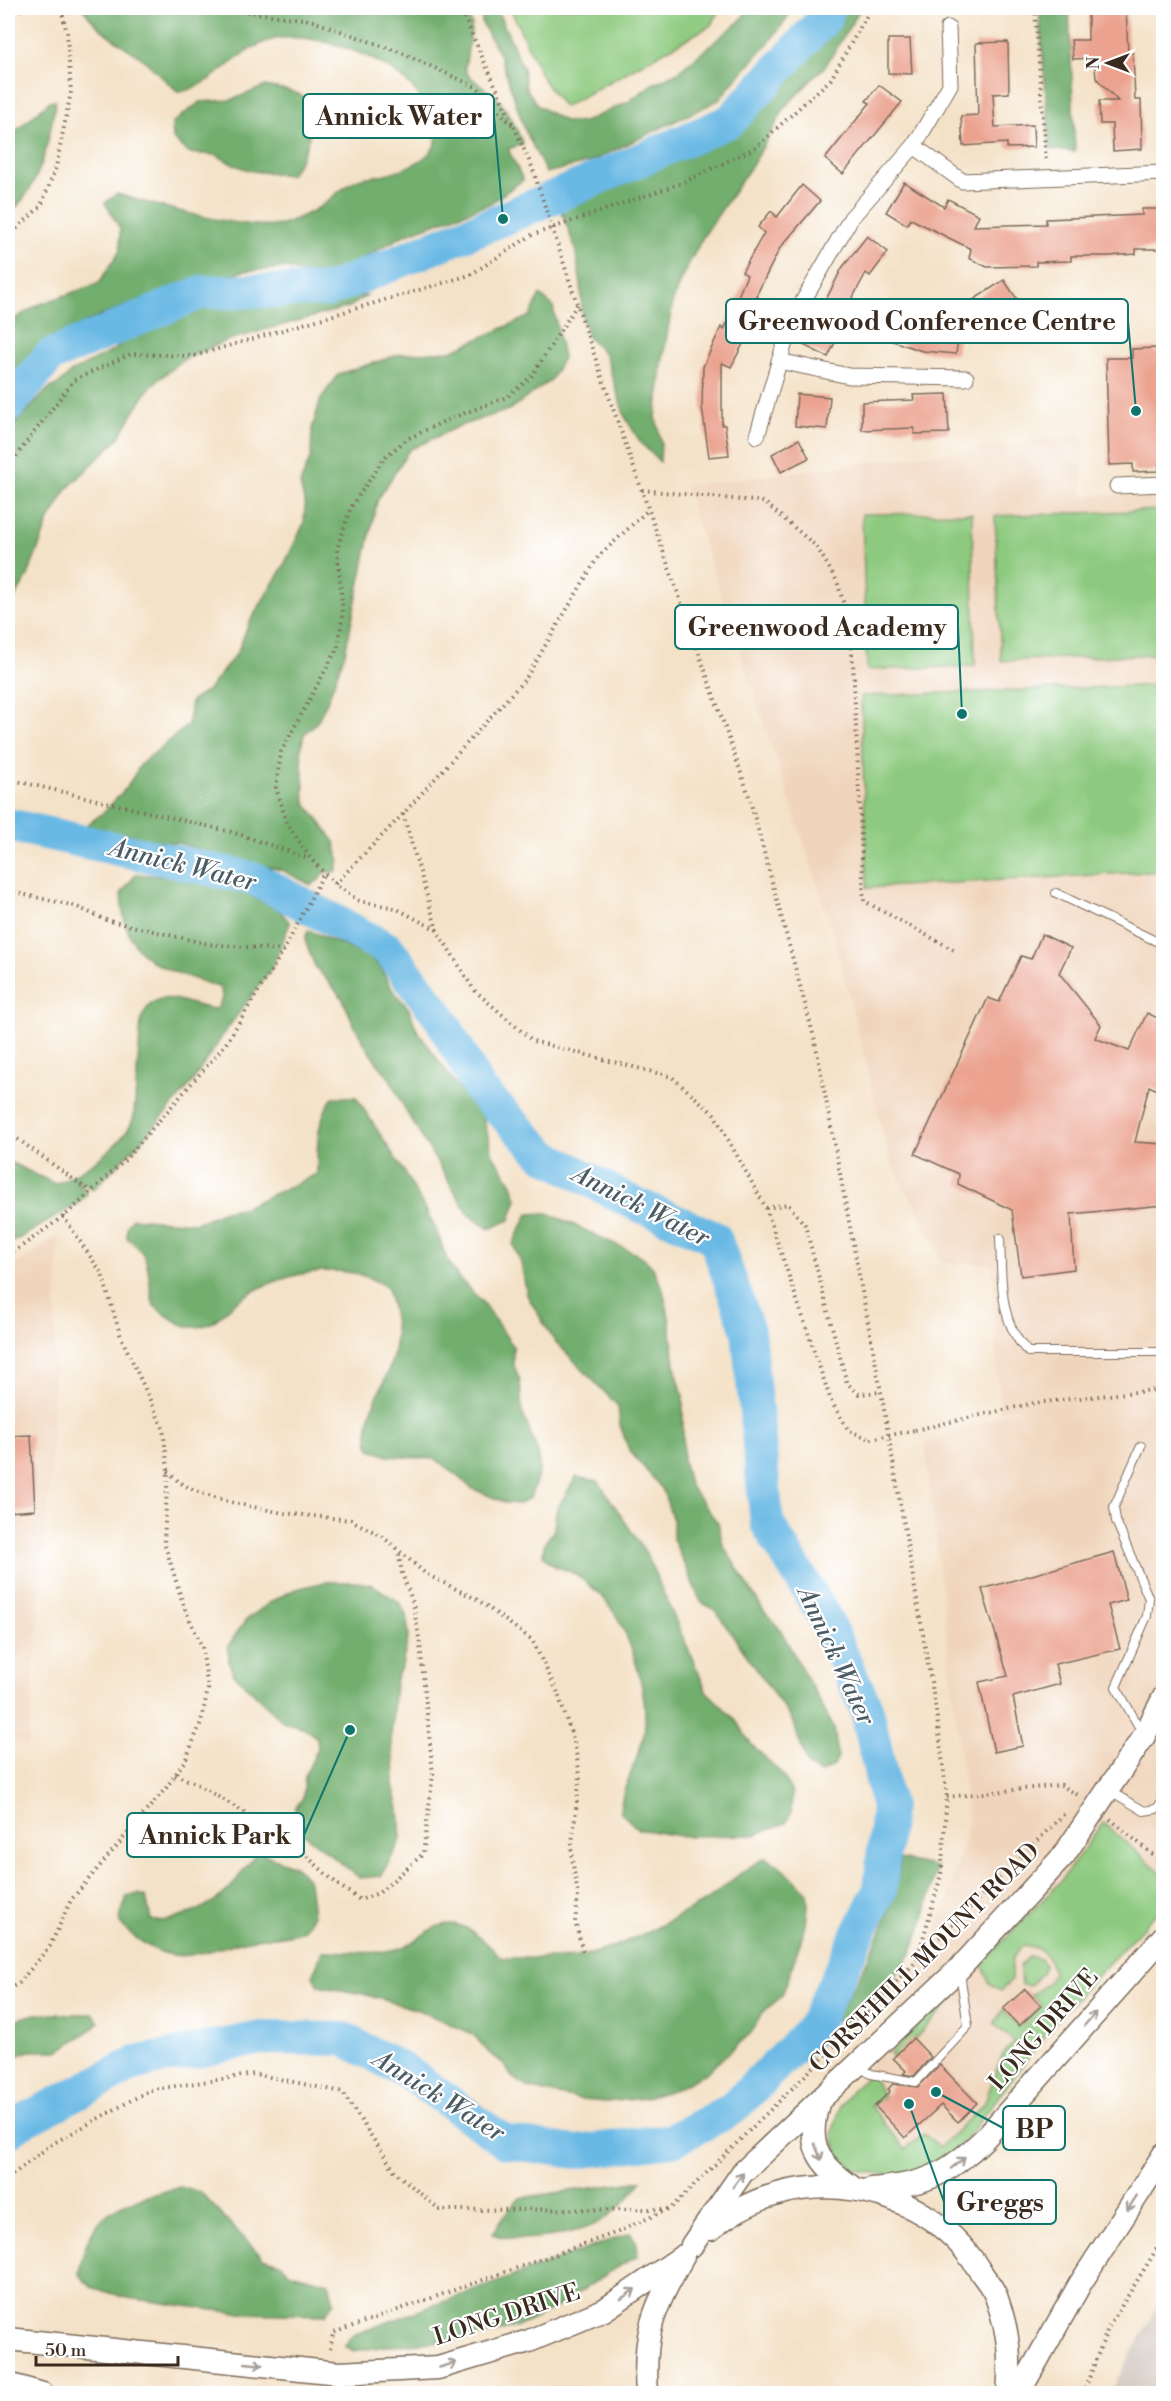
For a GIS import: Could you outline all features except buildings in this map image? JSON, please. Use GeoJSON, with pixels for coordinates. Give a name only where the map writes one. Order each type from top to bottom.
{"type":"FeatureCollection","features":[{"type":"Feature","properties":{"kind":"main road","name":"CORSEHILL MOUNT ROAD"},"geometry":{"type":"LineString","coordinates":[[647,2394],[644,2358],[656,2304],[688,2251],[742,2173],[959,1969],[1064,1855],[1095,1798],[1144,1736],[1164,1697]]}},
{"type":"Feature","properties":{"kind":"main road","name":"LONG DRIVE"},"geometry":{"type":"LineString","coordinates":[[8,2338],[339,2373],[438,2368],[529,2341],[604,2310],[688,2251],[726,2217],[765,2197],[808,2187],[858,2188],[918,2184],[939,2176],[960,2163],[985,2138],[1164,1936]]}},
{"type":"Feature","properties":{"kind":"main road"},"geometry":{"type":"LineString","coordinates":[[818,2104],[813,2120],[813,2138],[818,2156],[829,2170],[858,2188],[919,2210],[965,2247],[997,2297],[1011,2355],[1008,2394]]}},
{"type":"Feature","properties":{"kind":"main road"},"geometry":{"type":"LineString","coordinates":[[1018,2394],[1080,2284],[1164,2154]]}},
{"type":"Feature","properties":{"kind":"main road"},"geometry":{"type":"LineString","coordinates":[[8,2384],[43,2394]]}},
{"type":"Feature","properties":{"kind":"street"},"geometry":{"type":"LineString","coordinates":[[757,436],[791,322],[851,218],[914,147],[950,85],[948,28]]}},
{"type":"Feature","properties":{"kind":"street"},"geometry":{"type":"LineString","coordinates":[[914,147],[962,181],[1164,173]]}},
{"type":"Feature","properties":{"kind":"street"},"geometry":{"type":"LineString","coordinates":[[779,361],[849,376],[966,378]]}},
{"type":"Feature","properties":{"kind":"street"},"geometry":{"type":"LineString","coordinates":[[1117,486],[1164,484]]}},
{"type":"Feature","properties":{"kind":"lane"},"geometry":{"type":"LineString","coordinates":[[1056,893],[1164,945]]}},
{"type":"Feature","properties":{"kind":"lane"},"geometry":{"type":"LineString","coordinates":[[1000,1238],[1004,1303],[1015,1338],[1028,1352],[1164,1352]]}},
{"type":"Feature","properties":{"kind":"lane"},"geometry":{"type":"LineString","coordinates":[[1141,1446],[1114,1507],[1116,1521],[1149,1599],[1147,1616],[1117,1679],[1116,1688],[1144,1736]]}},
{"type":"Feature","properties":{"kind":"lane"},"geometry":{"type":"LineString","coordinates":[[1095,1798],[1144,1811],[1156,1809],[1164,1801]]}},
{"type":"Feature","properties":{"kind":"lane"},"geometry":{"type":"LineString","coordinates":[[858,2066],[871,2074],[916,2082],[968,2026],[959,1969]]}},
{"type":"Feature","properties":{"kind":"path"},"geometry":{"type":"LineString","coordinates":[[8,12],[32,8]]}},
{"type":"Feature","properties":{"kind":"path"},"geometry":{"type":"LineString","coordinates":[[8,237],[40,206],[56,168],[71,92],[67,33],[61,8]]}},
{"type":"Feature","properties":{"kind":"path"},"geometry":{"type":"LineString","coordinates":[[218,8],[310,20],[402,53],[478,88],[517,130]]}},
{"type":"Feature","properties":{"kind":"path"},"geometry":{"type":"LineString","coordinates":[[460,8],[517,130],[554,227],[588,337],[748,793],[815,1041],[881,1392],[934,1699],[947,1797],[941,1875],[917,1960]]}},
{"type":"Feature","properties":{"kind":"path"},"geometry":{"type":"LineString","coordinates":[[8,472],[10,464],[74,381],[131,354],[194,356],[470,275],[532,235],[682,183],[755,148],[831,79],[871,8]]}},
{"type":"Feature","properties":{"kind":"path"},"geometry":{"type":"LineString","coordinates":[[1035,8],[1048,178]]}},
{"type":"Feature","properties":{"kind":"path"},"geometry":{"type":"LineString","coordinates":[[437,930],[395,908],[359,901],[335,884],[310,858],[287,823],[276,788],[281,752],[339,647],[343,613],[337,549],[351,507],[385,457],[407,439],[449,418],[507,397],[531,377],[578,303]]}},
{"type":"Feature","properties":{"kind":"path"},"geometry":{"type":"LineString","coordinates":[[642,490],[764,502],[816,546],[837,581],[847,615],[853,662],[864,901],[954,950]]}},
{"type":"Feature","properties":{"kind":"path"},"geometry":{"type":"LineString","coordinates":[[335,884],[403,814],[526,678],[598,557],[650,509]]}},
{"type":"Feature","properties":{"kind":"path"},"geometry":{"type":"LineString","coordinates":[[8,779],[232,832],[310,858]]}},
{"type":"Feature","properties":{"kind":"path"},"geometry":{"type":"LineString","coordinates":[[403,814],[437,930],[474,990],[533,1041],[672,1077],[714,1114],[766,1208],[831,1401],[849,1431],[871,1439],[1034,1403],[1164,1389]]}},
{"type":"Feature","properties":{"kind":"path"},"geometry":{"type":"LineString","coordinates":[[8,1256],[63,1216],[124,1161],[225,1045],[284,950],[324,873]]}},
{"type":"Feature","properties":{"kind":"path"},"geometry":{"type":"LineString","coordinates":[[8,891],[75,906],[106,920],[208,944],[284,950]]}},
{"type":"Feature","properties":{"kind":"path"},"geometry":{"type":"LineString","coordinates":[[8,1132],[91,1192]]}},
{"type":"Feature","properties":{"kind":"path"},"geometry":{"type":"LineString","coordinates":[[766,1208],[788,1204],[805,1225],[847,1383],[859,1394],[881,1392]]}},
{"type":"Feature","properties":{"kind":"path"},"geometry":{"type":"LineString","coordinates":[[8,1989],[19,1983],[50,1946],[71,1900],[186,1759],[201,1722],[208,1689],[202,1647],[180,1596],[164,1542],[168,1470],[163,1428],[120,1337],[102,1274],[63,1216]]}},
{"type":"Feature","properties":{"kind":"path"},"geometry":{"type":"LineString","coordinates":[[168,1470],[178,1482],[195,1491],[234,1503],[283,1512],[351,1520],[382,1536],[426,1574],[478,1600],[532,1640],[557,1691],[574,1742],[580,1774],[571,1852],[578,1896],[574,1922],[584,1955]]}},
{"type":"Feature","properties":{"kind":"path"},"geometry":{"type":"LineString","coordinates":[[175,1775],[198,1785],[285,1836],[337,1884],[360,1900],[379,1893],[423,1854],[433,1774],[420,1644],[413,1603],[402,1573],[398,1549]]}},
{"type":"Feature","properties":{"kind":"path"},"geometry":{"type":"LineString","coordinates":[[947,1797],[1061,1785],[1070,1787],[1095,1798],[1164,1864]]}},
{"type":"Feature","properties":{"kind":"path"},"geometry":{"type":"LineString","coordinates":[[330,2349],[333,2333],[618,2232],[670,2209],[848,2033],[917,1960],[1095,1798]]}},
{"type":"Feature","properties":{"kind":"path"},"geometry":{"type":"LineString","coordinates":[[8,2178],[52,2144],[150,2090],[255,2074],[342,2092],[396,2172],[440,2210],[670,2209]]}},
{"type":"Feature","properties":{"kind":"path"},"geometry":{"type":"LineString","coordinates":[[1083,2394],[1108,2328],[1164,2237]]}},
{"type":"Feature","properties":{"kind":"shaded area"},"geometry":{"type":"Polygon","coordinates":[[[1083,435],[1083,496],[1163,493],[1163,1389],[1066,1400],[1163,1393],[1163,1906],[1112,1959],[967,2132],[910,2167],[847,2108],[947,1906],[968,1823],[925,1444],[1029,1405],[1000,1411],[992,1264],[943,1263],[916,1207],[891,1164],[833,931],[685,486],[1083,435]]]}},
{"type":"Feature","properties":{"kind":"shaded area"},"geometry":{"type":"Polygon","coordinates":[[[59,1235],[51,1469],[28,1746],[8,1735],[8,1270],[59,1235]]]}},
{"type":"Feature","properties":{"kind":"shaded area"},"geometry":{"type":"Polygon","coordinates":[[[1163,2295],[1163,2393],[1110,2393],[1163,2295]]]}},
{"type":"Feature","properties":{"kind":"green space"},"geometry":{"type":"Polygon","coordinates":[[[466,8],[472,24],[465,68],[468,75],[499,100],[512,119],[523,144],[508,149],[523,180],[489,204],[404,235],[331,276],[314,277],[286,268],[244,271],[226,277],[202,277],[95,318],[57,337],[8,382],[8,323],[38,305],[99,283],[120,250],[120,228],[105,203],[117,194],[202,216],[251,225],[285,223],[318,208],[359,179],[396,171],[419,161],[431,151],[437,137],[422,101],[410,86],[396,73],[378,62],[338,45],[298,38],[281,38],[266,42],[241,56],[206,82],[179,92],[140,57],[102,30],[83,9],[466,8]]]}},
{"type":"Feature","properties":{"kind":"green space"},"geometry":{"type":"Polygon","coordinates":[[[482,8],[495,8],[498,12],[523,68],[526,88],[538,106],[566,122],[584,122],[628,102],[651,85],[678,72],[741,20],[748,8],[793,8],[768,44],[719,100],[590,162],[546,173],[525,130],[500,56],[482,23],[482,8]]]}},
{"type":"Feature","properties":{"kind":"green space"},"geometry":{"type":"Polygon","coordinates":[[[510,8],[722,8],[710,26],[564,107],[544,81],[510,8]]]}},
{"type":"Feature","properties":{"kind":"green space"},"geometry":{"type":"Polygon","coordinates":[[[837,8],[861,8],[826,65],[786,106],[756,159],[703,237],[681,279],[673,301],[656,417],[661,442],[660,462],[641,443],[625,417],[605,354],[588,337],[582,315],[581,285],[575,248],[558,202],[681,153],[720,133],[756,109],[789,81],[816,48],[837,8]]]}},
{"type":"Feature","properties":{"kind":"green space"},"geometry":{"type":"Polygon","coordinates":[[[1039,8],[1069,8],[1075,152],[1050,149],[1039,8]]]}},
{"type":"Feature","properties":{"kind":"green space"},"geometry":{"type":"Polygon","coordinates":[[[266,86],[291,91],[303,97],[309,105],[311,125],[309,137],[301,159],[289,175],[252,171],[232,164],[217,155],[188,153],[173,139],[172,123],[200,102],[231,100],[266,86]]]}},
{"type":"Feature","properties":{"kind":"green space"},"geometry":{"type":"Polygon","coordinates":[[[50,101],[56,101],[42,163],[29,191],[8,215],[8,138],[50,101]]]}},
{"type":"Feature","properties":{"kind":"green space"},"geometry":{"type":"Polygon","coordinates":[[[292,295],[333,299],[368,295],[349,307],[228,340],[185,359],[158,380],[147,391],[117,440],[67,489],[49,520],[27,578],[8,609],[8,440],[16,423],[48,389],[60,383],[71,372],[116,349],[135,328],[228,301],[292,295]]]}},
{"type":"Feature","properties":{"kind":"green space"},"geometry":{"type":"Polygon","coordinates":[[[540,295],[553,306],[563,358],[551,380],[509,410],[459,426],[409,450],[377,501],[345,653],[327,702],[317,722],[304,734],[301,749],[305,802],[335,842],[339,859],[337,871],[324,873],[311,885],[282,870],[223,857],[179,843],[146,840],[126,834],[106,834],[83,828],[104,812],[127,787],[141,764],[188,725],[191,701],[208,690],[237,653],[249,623],[283,567],[304,523],[305,504],[300,484],[311,456],[312,429],[321,398],[339,374],[401,354],[451,351],[530,316],[540,295]]]}},
{"type":"Feature","properties":{"kind":"green space"},"geometry":{"type":"Polygon","coordinates":[[[1163,510],[1163,654],[1001,661],[995,516],[1163,510]]]}},
{"type":"Feature","properties":{"kind":"green space"},"geometry":{"type":"Polygon","coordinates":[[[972,513],[975,666],[867,670],[862,514],[972,513]]]}},
{"type":"Feature","properties":{"kind":"green space"},"geometry":{"type":"Polygon","coordinates":[[[1162,685],[1163,871],[867,888],[861,696],[1162,685]]]}},
{"type":"Feature","properties":{"kind":"green space"},"geometry":{"type":"Polygon","coordinates":[[[136,874],[211,880],[235,887],[280,911],[290,923],[272,968],[227,1029],[190,1085],[148,1134],[93,1190],[75,1178],[87,1194],[79,1203],[8,1245],[8,1161],[55,1184],[77,1173],[102,1156],[130,1127],[134,1116],[141,1020],[147,1008],[155,1001],[174,999],[217,1009],[222,998],[221,988],[166,968],[139,950],[130,936],[124,918],[121,894],[136,874]]]}},
{"type":"Feature","properties":{"kind":"green space"},"geometry":{"type":"Polygon","coordinates":[[[308,930],[368,956],[380,966],[392,989],[409,1009],[417,1030],[457,1086],[481,1110],[493,1155],[512,1184],[517,1199],[510,1220],[489,1229],[469,1215],[407,1113],[390,1079],[372,1056],[355,1027],[342,998],[315,966],[305,940],[308,930]]]}},
{"type":"Feature","properties":{"kind":"green space"},"geometry":{"type":"Polygon","coordinates":[[[333,1097],[356,1097],[405,1173],[435,1227],[447,1259],[457,1276],[483,1303],[513,1346],[513,1363],[520,1381],[522,1412],[537,1450],[540,1469],[530,1498],[519,1504],[507,1503],[473,1489],[436,1459],[388,1456],[370,1449],[368,1424],[394,1352],[395,1327],[387,1288],[351,1273],[311,1272],[271,1283],[252,1292],[236,1302],[215,1321],[198,1327],[180,1324],[154,1306],[146,1260],[136,1245],[127,1238],[127,1227],[132,1218],[196,1223],[225,1211],[245,1207],[317,1174],[320,1124],[333,1097]]]}},
{"type":"Feature","properties":{"kind":"green space"},"geometry":{"type":"Polygon","coordinates":[[[548,1213],[643,1257],[653,1268],[663,1290],[676,1371],[683,1395],[683,1459],[689,1485],[718,1523],[723,1545],[763,1610],[780,1629],[834,1728],[838,1757],[834,1766],[821,1773],[808,1766],[792,1720],[715,1610],[701,1602],[673,1539],[673,1521],[663,1490],[629,1450],[620,1425],[618,1406],[553,1339],[527,1295],[521,1263],[513,1244],[528,1214],[548,1213]]]}},
{"type":"Feature","properties":{"kind":"green space"},"geometry":{"type":"Polygon","coordinates":[[[576,1477],[598,1481],[646,1553],[707,1692],[734,1718],[751,1744],[783,1775],[792,1793],[791,1812],[786,1823],[754,1835],[680,1836],[638,1829],[620,1812],[621,1802],[643,1738],[645,1722],[642,1685],[637,1666],[623,1628],[605,1600],[573,1573],[554,1565],[543,1555],[544,1544],[554,1530],[556,1511],[576,1477]]]}},
{"type":"Feature","properties":{"kind":"green space"},"geometry":{"type":"Polygon","coordinates":[[[325,1582],[358,1582],[373,1585],[400,1603],[406,1615],[409,1635],[402,1665],[395,1681],[391,1738],[395,1774],[393,1785],[399,1808],[401,1840],[381,1876],[360,1878],[298,1829],[295,1808],[303,1798],[305,1776],[318,1748],[317,1738],[303,1727],[285,1723],[233,1673],[229,1662],[228,1646],[245,1621],[272,1601],[296,1589],[325,1582]]]}},
{"type":"Feature","properties":{"kind":"green space"},"geometry":{"type":"Polygon","coordinates":[[[1103,1823],[1163,1874],[1163,1906],[1064,2011],[973,2130],[945,2162],[902,2178],[856,2170],[839,2155],[832,2133],[841,2105],[851,2091],[871,2074],[884,2097],[871,2106],[905,2149],[924,2134],[940,2147],[984,2104],[1002,2056],[1014,2042],[994,2024],[1003,2009],[1019,2026],[1041,2006],[1031,1995],[1048,1983],[1053,1973],[1044,1953],[1023,1945],[1012,1958],[1011,1980],[1001,1991],[989,1983],[982,1963],[1059,1883],[1103,1823]]]}},
{"type":"Feature","properties":{"kind":"green space"},"geometry":{"type":"Polygon","coordinates":[[[259,1852],[296,1867],[309,1881],[313,1915],[303,1931],[248,1940],[199,1954],[174,1955],[150,1947],[137,1939],[119,1921],[127,1896],[139,1894],[146,1897],[151,1920],[170,1920],[204,1907],[230,1888],[259,1852]]]}},
{"type":"Feature","properties":{"kind":"green space"},"geometry":{"type":"Polygon","coordinates":[[[766,1858],[780,1866],[807,1892],[806,1925],[782,1996],[763,2012],[751,2033],[706,2073],[676,2089],[645,2098],[605,2102],[582,2100],[528,2088],[512,2077],[503,2063],[489,2053],[473,2034],[418,2010],[363,1994],[318,1986],[313,1976],[322,1951],[390,1950],[405,1946],[431,1929],[446,1924],[464,1927],[502,1958],[566,1958],[590,1954],[624,1943],[674,1919],[710,1898],[749,1867],[766,1858]]]}},
{"type":"Feature","properties":{"kind":"green space"},"geometry":{"type":"Polygon","coordinates":[[[900,1859],[937,1867],[923,1922],[907,1961],[866,2005],[850,2027],[834,2019],[866,1963],[885,1921],[898,1879],[900,1859]]]}},
{"type":"Feature","properties":{"kind":"green space"},"geometry":{"type":"Polygon","coordinates":[[[1029,1956],[1040,1959],[1044,1965],[1043,1972],[1030,1986],[1022,1985],[1020,1966],[1029,1956]]]}},
{"type":"Feature","properties":{"kind":"green space"},"geometry":{"type":"Polygon","coordinates":[[[952,1991],[957,1994],[896,2059],[890,2054],[952,1991]]]}},
{"type":"Feature","properties":{"kind":"green space"},"geometry":{"type":"Polygon","coordinates":[[[35,2014],[93,2014],[99,2021],[94,2028],[58,2051],[30,2051],[8,2059],[8,2022],[35,2014]]]}},
{"type":"Feature","properties":{"kind":"green space"},"geometry":{"type":"Polygon","coordinates":[[[642,2181],[612,2213],[589,2227],[541,2238],[503,2237],[493,2234],[519,2198],[642,2181]]]}},
{"type":"Feature","properties":{"kind":"green space"},"geometry":{"type":"Polygon","coordinates":[[[180,2187],[200,2192],[263,2258],[282,2264],[291,2273],[329,2283],[334,2301],[325,2315],[236,2313],[127,2298],[91,2287],[79,2275],[91,2234],[100,2221],[125,2204],[180,2187]]]}},
{"type":"Feature","properties":{"kind":"green space"},"geometry":{"type":"Polygon","coordinates":[[[630,2233],[635,2240],[638,2256],[549,2311],[518,2326],[478,2336],[354,2351],[344,2346],[353,2335],[630,2233]]]}},
{"type":"Feature","properties":{"kind":"waterway","name":"Annick Water"},"geometry":{"type":"LineString","coordinates":[[8,407],[50,356],[202,292],[329,290],[503,219],[730,121],[826,17],[826,8]]}},
{"type":"Feature","properties":{"kind":"waterway","name":"Annick Water"},"geometry":{"type":"LineString","coordinates":[[8,825],[255,879],[388,949],[440,1017],[480,1090],[544,1155],[627,1200],[715,1238],[748,1331],[767,1523],[823,1614],[867,1710],[888,1808],[880,1889],[813,2028],[732,2109],[673,2140],[576,2152],[505,2142],[407,2072],[344,2039],[261,2038],[136,2063],[19,2123],[8,2132]]}},
{"type":"Feature","properties":{"kind":"place","name":"Annick Water"},"geometry":{"type":"Point","coordinates":[503,219]}},
{"type":"Feature","properties":{"kind":"place","name":"Greenwood Conference Centre"},"geometry":{"type":"Point","coordinates":[1136,411]}},
{"type":"Feature","properties":{"kind":"place","name":"Greenwood Academy"},"geometry":{"type":"Point","coordinates":[962,714]}},
{"type":"Feature","properties":{"kind":"place","name":"Annick Park"},"geometry":{"type":"Point","coordinates":[350,1730]}},
{"type":"Feature","properties":{"kind":"place","name":"BP"},"geometry":{"type":"Point","coordinates":[936,2092]}},
{"type":"Feature","properties":{"kind":"place","name":"Greggs"},"geometry":{"type":"Point","coordinates":[909,2104]}}]}
